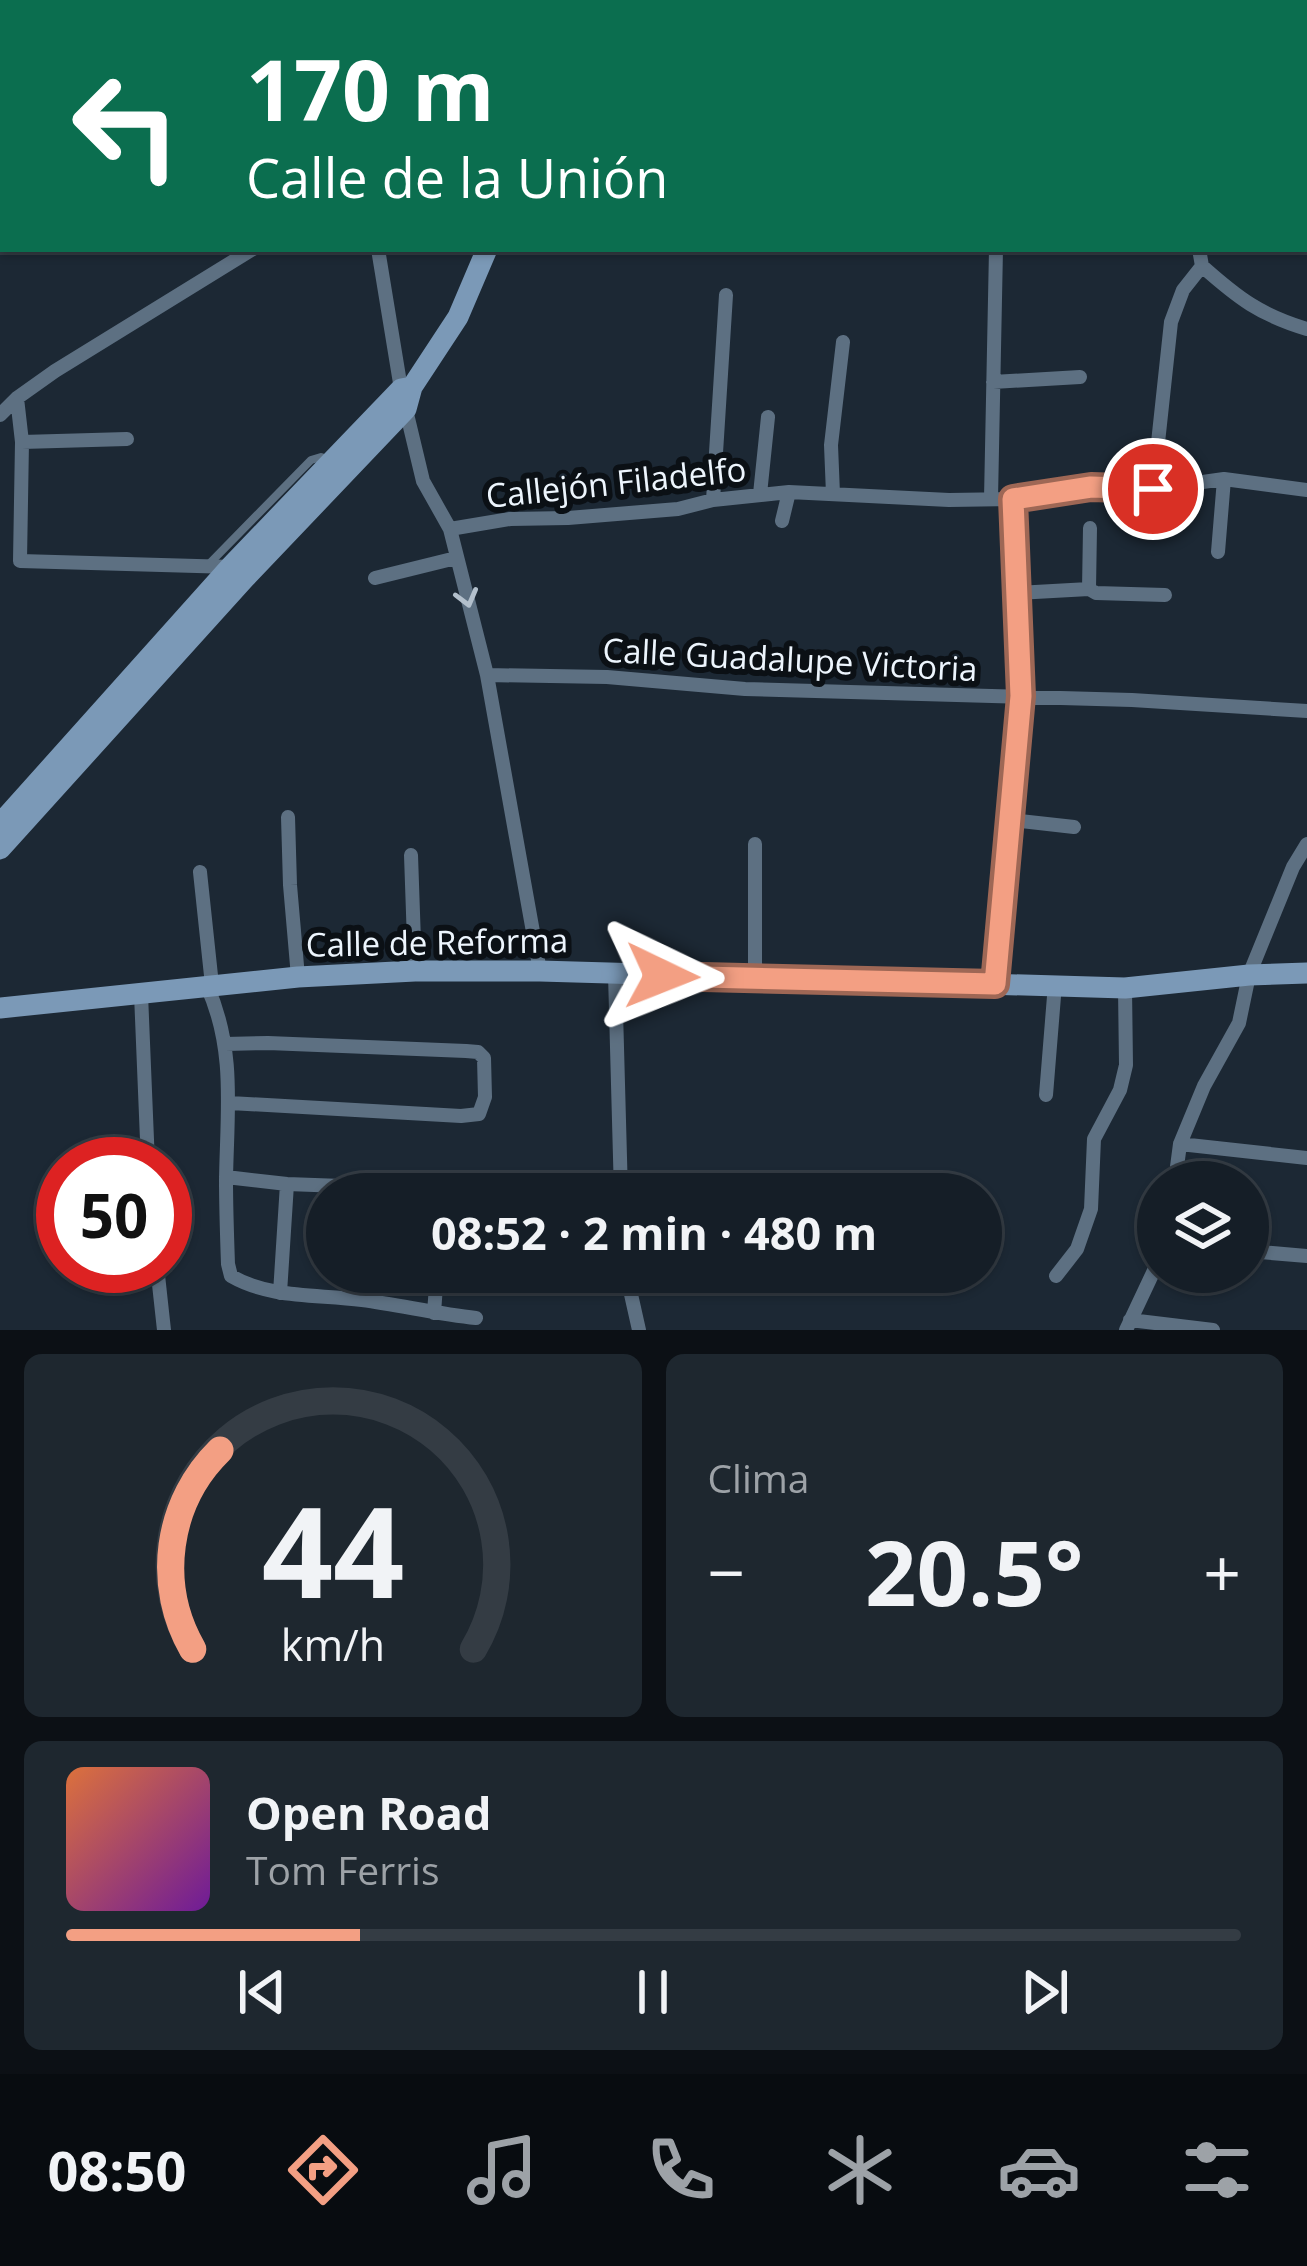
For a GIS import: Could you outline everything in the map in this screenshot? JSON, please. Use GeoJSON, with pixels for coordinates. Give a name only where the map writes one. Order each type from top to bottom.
{"type":"FeatureCollection","features":[{"type":"Feature","properties":{"kind":"street"},"geometry":{"type":"LineString","coordinates":[[0,415],[55,371],[248,252]]}},
{"type":"Feature","properties":{"kind":"street"},"geometry":{"type":"LineString","coordinates":[[379,252],[423,481],[450,529],[487,675],[539,971]]}},
{"type":"Feature","properties":{"kind":"street"},"geometry":{"type":"LineString","coordinates":[[0,849],[228,570],[406,395],[458,316],[487,252]]}},
{"type":"Feature","properties":{"kind":"street"},"geometry":{"type":"LineString","coordinates":[[991,499],[996,252]]}},
{"type":"Feature","properties":{"kind":"street"},"geometry":{"type":"LineString","coordinates":[[1200,252],[1202,266],[1244,302],[1307,329]]}},
{"type":"Feature","properties":{"kind":"street"},"geometry":{"type":"LineString","coordinates":[[1153,489],[1171,322],[1183,290],[1202,266]]}},
{"type":"Feature","properties":{"kind":"street"},"geometry":{"type":"LineString","coordinates":[[713,500],[726,296]]}},
{"type":"Feature","properties":{"kind":"street"},"geometry":{"type":"LineString","coordinates":[[832,494],[831,445],[843,342]]}},
{"type":"Feature","properties":{"kind":"street"},"geometry":{"type":"LineString","coordinates":[[993,382],[1080,377]]}},
{"type":"Feature","properties":{"kind":"street"},"geometry":{"type":"LineString","coordinates":[[0,824],[228,570],[333,461],[406,395]]}},
{"type":"Feature","properties":{"kind":"street"},"geometry":{"type":"LineString","coordinates":[[17,398],[22,442],[20,561],[228,570]]}},
{"type":"Feature","properties":{"kind":"street"},"geometry":{"type":"LineString","coordinates":[[760,494],[768,417]]}},
{"type":"Feature","properties":{"kind":"street"},"geometry":{"type":"LineString","coordinates":[[22,442],[127,439]]}},
{"type":"Feature","properties":{"kind":"street"},"geometry":{"type":"LineString","coordinates":[[1218,552],[1225,479]]}},
{"type":"Feature","properties":{"kind":"street","name":"Callejón Filadelfo"},"geometry":{"type":"LineString","coordinates":[[450,529],[510,519],[679,509],[713,500],[789,492],[1013,499],[1091,487],[1153,489],[1225,479],[1307,490]]}},
{"type":"Feature","properties":{"kind":"street","name":"Callejón Filadelfo"},"geometry":{"type":"LineString","coordinates":[[782,520],[789,492]]}},
{"type":"Feature","properties":{"kind":"street"},"geometry":{"type":"LineString","coordinates":[[995,984],[1021,696],[1013,499]]}},
{"type":"Feature","properties":{"kind":"street"},"geometry":{"type":"LineString","coordinates":[[1089,589],[1090,528]]}},
{"type":"Feature","properties":{"kind":"street"},"geometry":{"type":"LineString","coordinates":[[375,578],[456,558]]}},
{"type":"Feature","properties":{"kind":"street"},"geometry":{"type":"LineString","coordinates":[[1018,592],[1089,589],[1165,596]]}},
{"type":"Feature","properties":{"kind":"street","name":"Calle Guadalupe Victoria"},"geometry":{"type":"LineString","coordinates":[[487,675],[1307,711]]}},
{"type":"Feature","properties":{"kind":"street"},"geometry":{"type":"LineString","coordinates":[[288,817],[298,977]]}},
{"type":"Feature","properties":{"kind":"street"},"geometry":{"type":"LineString","coordinates":[[1011,820],[1074,827]]}},
{"type":"Feature","properties":{"kind":"street"},"geometry":{"type":"LineString","coordinates":[[755,844],[755,979]]}},
{"type":"Feature","properties":{"kind":"street"},"geometry":{"type":"LineString","coordinates":[[1178,1161],[1204,1086],[1239,1023],[1249,975],[1292,867],[1307,844]]}},
{"type":"Feature","properties":{"kind":"street"},"geometry":{"type":"LineString","coordinates":[[411,855],[415,971]]}},
{"type":"Feature","properties":{"kind":"street"},"geometry":{"type":"LineString","coordinates":[[200,872],[209,986],[225,1044],[230,1103],[226,1177],[231,1276],[247,1286],[280,1293],[476,1318]]}},
{"type":"Feature","properties":{"kind":"street","name":"Calle de Reforma"},"geometry":{"type":"LineString","coordinates":[[0,1008],[298,977],[415,971],[1125,988],[1307,973]]}},
{"type":"Feature","properties":{"kind":"street"},"geometry":{"type":"LineString","coordinates":[[615,974],[620,1173]]}},
{"type":"Feature","properties":{"kind":"street"},"geometry":{"type":"LineString","coordinates":[[1046,1096],[1055,984]]}},
{"type":"Feature","properties":{"kind":"street"},"geometry":{"type":"LineString","coordinates":[[1056,1276],[1077,1249],[1091,1209],[1094,1139],[1120,1090],[1126,1065],[1125,988]]}},
{"type":"Feature","properties":{"kind":"street"},"geometry":{"type":"LineString","coordinates":[[141,994],[147,1137]]}},
{"type":"Feature","properties":{"kind":"street"},"geometry":{"type":"LineString","coordinates":[[225,1044],[478,1052],[484,1058],[485,1097],[479,1114],[230,1103]]}},
{"type":"Feature","properties":{"kind":"street"},"geometry":{"type":"LineString","coordinates":[[1180,1144],[1307,1158]]}},
{"type":"Feature","properties":{"kind":"street"},"geometry":{"type":"LineString","coordinates":[[226,1177],[306,1185]]}},
{"type":"Feature","properties":{"kind":"street"},"geometry":{"type":"LineString","coordinates":[[280,1293],[286,1184]]}},
{"type":"Feature","properties":{"kind":"street"},"geometry":{"type":"LineString","coordinates":[[1269,1253],[1307,1256]]}},
{"type":"Feature","properties":{"kind":"street"},"geometry":{"type":"LineString","coordinates":[[160,1293],[164,1330]]}},
{"type":"Feature","properties":{"kind":"street"},"geometry":{"type":"LineString","coordinates":[[362,1293],[362,1300]]}},
{"type":"Feature","properties":{"kind":"street"},"geometry":{"type":"LineString","coordinates":[[434,1313],[435,1293]]}},
{"type":"Feature","properties":{"kind":"street"},"geometry":{"type":"LineString","coordinates":[[631,1293],[639,1330]]}},
{"type":"Feature","properties":{"kind":"street"},"geometry":{"type":"LineString","coordinates":[[1143,1293],[1128,1325],[1213,1330]]}},
{"type":"Feature","properties":{"kind":"route"},"geometry":{"type":"LineString","coordinates":[[662,976],[995,984],[1021,696],[1013,499],[1091,487],[1153,489]]}}]}
